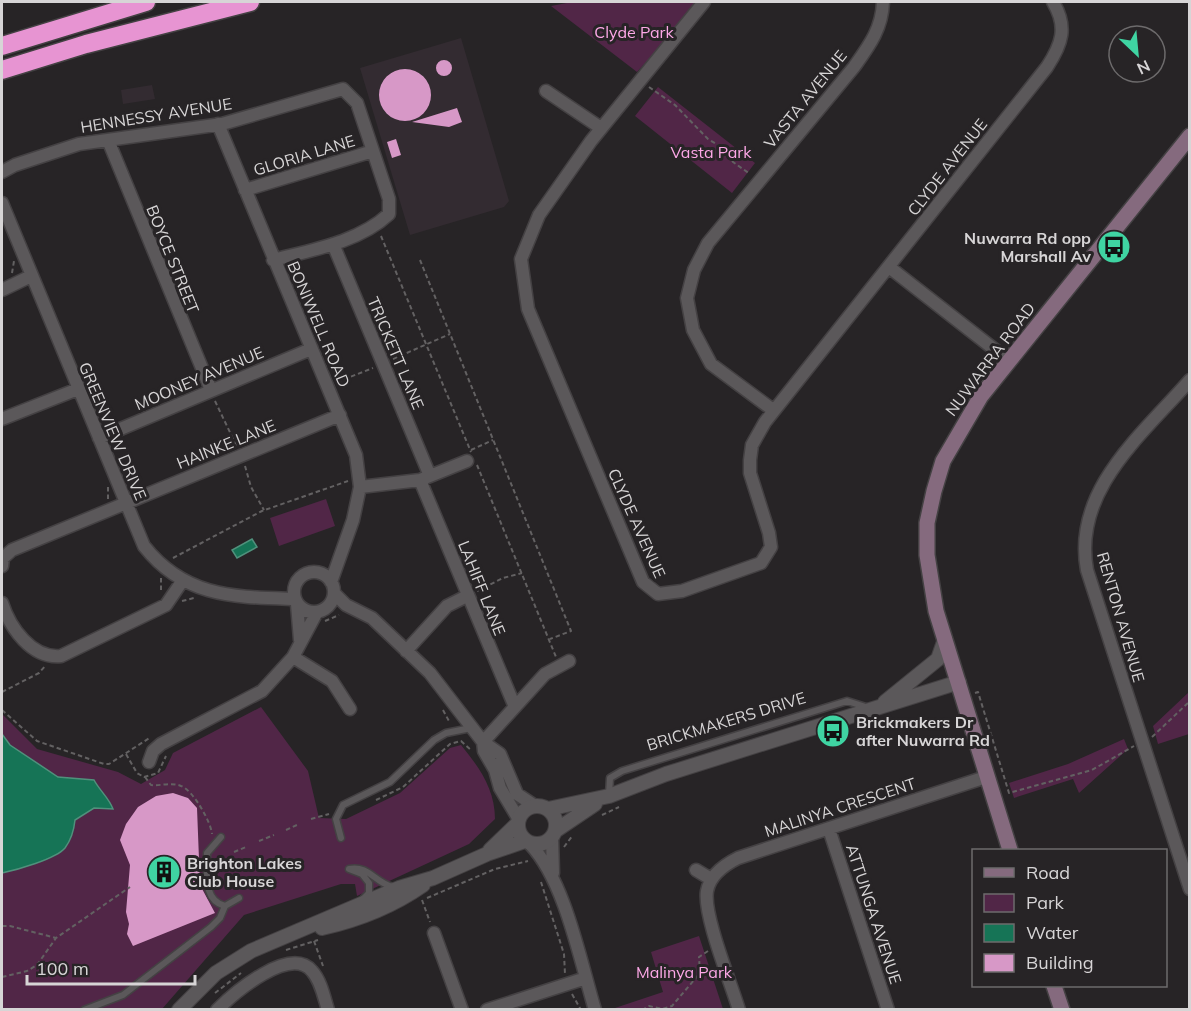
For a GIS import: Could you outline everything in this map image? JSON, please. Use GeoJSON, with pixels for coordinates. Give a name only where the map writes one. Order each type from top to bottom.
{"type":"FeatureCollection","features":[{"type":"Feature","properties":{"kind":"highway"},"geometry":{"type":"LineString","coordinates":[[2,46],[146,2]]}},
{"type":"Feature","properties":{"kind":"highway"},"geometry":{"type":"LineString","coordinates":[[2,70],[86,44],[250,2]]}},
{"type":"Feature","properties":{"kind":"main road","name":"NUWARRA ROAD"},"geometry":{"type":"LineString","coordinates":[[1011,849],[986,777],[936,611],[927,555],[927,523],[934,491],[943,460],[957,435],[1008,360],[1190,136]]}},
{"type":"Feature","properties":{"kind":"main road"},"geometry":{"type":"LineString","coordinates":[[1054,987],[1062,1010]]}},
{"type":"Feature","properties":{"kind":"street","name":"CLYDE AVENUE"},"geometry":{"type":"LineString","coordinates":[[704,2],[601,128],[539,215],[521,259],[528,309],[639,574],[650,590],[668,595],[761,563],[771,547],[769,533],[750,473],[752,445],[773,410],[889,267],[1059,49],[1063,22],[1053,2]]}},
{"type":"Feature","properties":{"kind":"street","name":"VASTA AVENUE"},"geometry":{"type":"LineString","coordinates":[[773,410],[711,364],[693,330],[687,298],[694,270],[708,243],[876,37],[883,16],[883,2]]}},
{"type":"Feature","properties":{"kind":"street","name":"HENNESSY AVENUE"},"geometry":{"type":"LineString","coordinates":[[2,172],[15,165],[80,144],[218,124],[343,89],[357,103],[389,199],[389,214],[377,226],[333,244],[273,260]]}},
{"type":"Feature","properties":{"kind":"street"},"geometry":{"type":"LineString","coordinates":[[546,91],[601,128]]}},
{"type":"Feature","properties":{"kind":"street","name":"BONIWELL ROAD"},"geometry":{"type":"LineString","coordinates":[[218,124],[356,455],[360,483],[333,588]]}},
{"type":"Feature","properties":{"kind":"street","name":"BOYCE STREET"},"geometry":{"type":"LineString","coordinates":[[108,140],[213,396]]}},
{"type":"Feature","properties":{"kind":"street","name":"GLORIA LANE"},"geometry":{"type":"LineString","coordinates":[[245,190],[373,151]]}},
{"type":"Feature","properties":{"kind":"street","name":"GREENVIEW DRIVE"},"geometry":{"type":"LineString","coordinates":[[2,203],[144,546],[167,569],[183,580],[216,593],[237,598],[296,601]]}},
{"type":"Feature","properties":{"kind":"street","name":"TRICKETT LANE"},"geometry":{"type":"LineString","coordinates":[[333,244],[425,478]]}},
{"type":"Feature","properties":{"kind":"street"},"geometry":{"type":"LineString","coordinates":[[889,267],[1008,360]]}},
{"type":"Feature","properties":{"kind":"street"},"geometry":{"type":"LineString","coordinates":[[2,290],[32,276]]}},
{"type":"Feature","properties":{"kind":"street","name":"MOONEY AVENUE"},"geometry":{"type":"LineString","coordinates":[[99,438],[213,396],[311,349]]}},
{"type":"Feature","properties":{"kind":"street","name":"RENTON AVENUE"},"geometry":{"type":"LineString","coordinates":[[1190,380],[1103,482],[1093,501],[1086,526],[1087,570],[1190,889]]}},
{"type":"Feature","properties":{"kind":"street"},"geometry":{"type":"LineString","coordinates":[[2,420],[78,389]]}},
{"type":"Feature","properties":{"kind":"street","name":"HAINKE LANE"},"geometry":{"type":"LineString","coordinates":[[2,566],[3,558],[12,550],[340,415]]}},
{"type":"Feature","properties":{"kind":"street"},"geometry":{"type":"LineString","coordinates":[[360,483],[425,478],[469,455]]}},
{"type":"Feature","properties":{"kind":"street","name":"LAHIFF LANE"},"geometry":{"type":"LineString","coordinates":[[425,478],[467,596],[515,707]]}},
{"type":"Feature","properties":{"kind":"street"},"geometry":{"type":"LineString","coordinates":[[314,572],[346,542]]}},
{"type":"Feature","properties":{"kind":"street"},"geometry":{"type":"LineString","coordinates":[[300,644],[301,627],[296,601],[296,583],[303,575],[314,572],[324,574],[346,611]]}},
{"type":"Feature","properties":{"kind":"street"},"geometry":{"type":"LineString","coordinates":[[2,603],[8,616],[33,649],[49,657],[61,656],[157,609],[174,596],[183,580]]}},
{"type":"Feature","properties":{"kind":"street","name":"GREENVIEW DRIVE"},"geometry":{"type":"LineString","coordinates":[[262,598],[296,583]]}},
{"type":"Feature","properties":{"kind":"street"},"geometry":{"type":"LineString","coordinates":[[149,762],[153,751],[161,744],[261,691],[293,657],[333,588]]}},
{"type":"Feature","properties":{"kind":"street"},"geometry":{"type":"LineString","coordinates":[[406,651],[447,606],[467,596]]}},
{"type":"Feature","properties":{"kind":"street"},"geometry":{"type":"LineString","coordinates":[[296,601],[306,610],[346,611],[372,618],[450,698],[483,742],[500,754],[517,794],[541,807],[555,819],[554,878]]}},
{"type":"Feature","properties":{"kind":"street"},"geometry":{"type":"LineString","coordinates":[[874,708],[938,659],[945,639]]}},
{"type":"Feature","properties":{"kind":"street"},"geometry":{"type":"LineString","coordinates":[[293,657],[332,681],[350,709]]}},
{"type":"Feature","properties":{"kind":"street"},"geometry":{"type":"LineString","coordinates":[[569,661],[545,674],[483,742],[484,751],[518,821],[520,836],[541,855],[554,878],[596,1010]]}},
{"type":"Feature","properties":{"kind":"street","name":"BRICKMAKERS DRIVE"},"geometry":{"type":"LineString","coordinates":[[541,807],[609,796],[666,774],[958,682]]}},
{"type":"Feature","properties":{"kind":"street","name":"MALINYA CRESCENT"},"geometry":{"type":"LineString","coordinates":[[711,879],[738,858],[986,777]]}},
{"type":"Feature","properties":{"kind":"street","name":"BRICKMAKERS DRIVE"},"geometry":{"type":"LineString","coordinates":[[554,834],[609,796]]}},
{"type":"Feature","properties":{"kind":"street"},"geometry":{"type":"LineString","coordinates":[[487,854],[518,821],[525,810],[541,807]]}},
{"type":"Feature","properties":{"kind":"street","name":"ATTUNGA AVENUE"},"geometry":{"type":"LineString","coordinates":[[829,829],[888,1010]]}},
{"type":"Feature","properties":{"kind":"street"},"geometry":{"type":"LineString","coordinates":[[179,1010],[201,987],[251,951],[399,888],[433,878],[487,854],[528,842],[542,844],[554,834]]}},
{"type":"Feature","properties":{"kind":"street"},"geometry":{"type":"LineString","coordinates":[[696,870],[711,879],[706,901],[739,1010]]}},
{"type":"Feature","properties":{"kind":"street"},"geometry":{"type":"LineString","coordinates":[[297,933],[361,917],[405,898],[433,878]]}},
{"type":"Feature","properties":{"kind":"street"},"geometry":{"type":"LineString","coordinates":[[434,933],[462,1010]]}},
{"type":"Feature","properties":{"kind":"street"},"geometry":{"type":"LineString","coordinates":[[217,1010],[250,983],[281,966],[297,963],[304,964],[314,973],[328,1010]]}},
{"type":"Feature","properties":{"kind":"street"},"geometry":{"type":"LineString","coordinates":[[486,1010],[586,978]]}},
{"type":"Feature","properties":{"kind":"lane"},"geometry":{"type":"LineString","coordinates":[[340,838],[336,819],[342,805],[390,782],[440,736],[471,727]]}},
{"type":"Feature","properties":{"kind":"lane"},"geometry":{"type":"LineString","coordinates":[[221,837],[207,853],[208,881],[212,899],[225,906]]}},
{"type":"Feature","properties":{"kind":"lane"},"geometry":{"type":"LineString","coordinates":[[337,915],[360,902],[370,888],[366,878],[349,869],[364,869],[387,886],[399,888]]}},
{"type":"Feature","properties":{"kind":"lane"},"geometry":{"type":"LineString","coordinates":[[84,1010],[123,995],[211,927],[220,918],[225,906],[239,898]]}},
{"type":"Feature","properties":{"kind":"path"},"geometry":{"type":"LineString","coordinates":[[640,80],[675,105],[708,139],[725,149],[733,162],[761,179]]}},
{"type":"Feature","properties":{"kind":"path"},"geometry":{"type":"LineString","coordinates":[[420,260],[571,631],[549,639]]}},
{"type":"Feature","properties":{"kind":"path"},"geometry":{"type":"LineString","coordinates":[[388,362],[450,334]]}},
{"type":"Feature","properties":{"kind":"path"},"geometry":{"type":"LineString","coordinates":[[336,383],[379,366]]}},
{"type":"Feature","properties":{"kind":"path"},"geometry":{"type":"LineString","coordinates":[[213,396],[239,452]]}},
{"type":"Feature","properties":{"kind":"path"},"geometry":{"type":"LineString","coordinates":[[469,455],[493,440]]}},
{"type":"Feature","properties":{"kind":"path"},"geometry":{"type":"LineString","coordinates":[[243,461],[251,487],[264,510]]}},
{"type":"Feature","properties":{"kind":"path"},"geometry":{"type":"LineString","coordinates":[[167,569],[176,555],[264,510],[360,483]]}},
{"type":"Feature","properties":{"kind":"path"},"geometry":{"type":"LineString","coordinates":[[467,596],[503,578],[522,573]]}},
{"type":"Feature","properties":{"kind":"path"},"geometry":{"type":"LineString","coordinates":[[318,625],[346,611]]}},
{"type":"Feature","properties":{"kind":"path"},"geometry":{"type":"LineString","coordinates":[[2,692],[44,669],[49,657]]}},
{"type":"Feature","properties":{"kind":"path"},"geometry":{"type":"LineString","coordinates":[[978,692],[1009,793],[1092,770],[1141,743],[1149,741],[1190,701]]}},
{"type":"Feature","properties":{"kind":"path"},"geometry":{"type":"LineString","coordinates":[[440,705],[450,723]]}},
{"type":"Feature","properties":{"kind":"path"},"geometry":{"type":"LineString","coordinates":[[2,710],[20,729],[44,745],[104,764],[109,764],[137,743],[156,734]]}},
{"type":"Feature","properties":{"kind":"path"},"geometry":{"type":"LineString","coordinates":[[375,800],[403,787],[450,744],[461,741],[473,752]]}},
{"type":"Feature","properties":{"kind":"path"},"geometry":{"type":"LineString","coordinates":[[145,777],[151,785],[179,785],[189,792],[199,805],[212,831],[206,839]]}},
{"type":"Feature","properties":{"kind":"path"},"geometry":{"type":"LineString","coordinates":[[600,815],[626,803]]}},
{"type":"Feature","properties":{"kind":"path"},"geometry":{"type":"LineString","coordinates":[[311,819],[332,814]]}},
{"type":"Feature","properties":{"kind":"path"},"geometry":{"type":"LineString","coordinates":[[286,830],[300,824]]}},
{"type":"Feature","properties":{"kind":"path"},"geometry":{"type":"LineString","coordinates":[[564,848],[576,831]]}},
{"type":"Feature","properties":{"kind":"path"},"geometry":{"type":"LineString","coordinates":[[259,841],[274,835]]}},
{"type":"Feature","properties":{"kind":"path"},"geometry":{"type":"LineString","coordinates":[[234,852],[246,847]]}},
{"type":"Feature","properties":{"kind":"path"},"geometry":{"type":"LineString","coordinates":[[540,881],[564,954],[565,974]]}},
{"type":"Feature","properties":{"kind":"path"},"geometry":{"type":"LineString","coordinates":[[2,977],[27,971],[37,965],[56,938],[130,887]]}},
{"type":"Feature","properties":{"kind":"path"},"geometry":{"type":"LineString","coordinates":[[422,900],[434,933]]}},
{"type":"Feature","properties":{"kind":"path"},"geometry":{"type":"LineString","coordinates":[[2,926],[56,938]]}},
{"type":"Feature","properties":{"kind":"path"},"geometry":{"type":"LineString","coordinates":[[314,941],[324,965],[314,973]]}},
{"type":"Feature","properties":{"kind":"path"},"geometry":{"type":"LineString","coordinates":[[642,1010],[649,1006],[663,1009],[672,1006],[700,973],[701,954],[719,947]]}},
{"type":"Feature","properties":{"kind":"path"},"geometry":{"type":"LineString","coordinates":[[572,993],[581,1010]]}},
{"type":"Feature","properties":{"kind":"shaded area"},"geometry":{"type":"Polygon","coordinates":[[[461,38],[509,201],[504,207],[410,235],[360,68],[461,38]]]}},
{"type":"Feature","properties":{"kind":"shaded area"},"geometry":{"type":"Polygon","coordinates":[[[152,85],[155,99],[123,104],[121,90],[152,85]]]}},
{"type":"Feature","properties":{"kind":"green space","name":"Clyde Park"},"geometry":{"type":"Polygon","coordinates":[[[572,2],[701,2],[637,72],[551,6],[572,2]]]}},
{"type":"Feature","properties":{"kind":"green space","name":"Vasta Park"},"geometry":{"type":"Polygon","coordinates":[[[658,87],[755,163],[732,193],[635,116],[658,87]]]}},
{"type":"Feature","properties":{"kind":"green space"},"geometry":{"type":"Polygon","coordinates":[[[326,499],[335,526],[279,546],[270,518],[326,499]]]}},
{"type":"Feature","properties":{"kind":"green space"},"geometry":{"type":"Polygon","coordinates":[[[1189,692],[1189,734],[1158,744],[1153,726],[1189,692]]]}},
{"type":"Feature","properties":{"kind":"green space"},"geometry":{"type":"Polygon","coordinates":[[[261,707],[308,771],[319,818],[346,819],[400,793],[450,748],[461,745],[485,779],[492,798],[495,819],[469,844],[357,896],[355,884],[341,884],[244,915],[162,1009],[2,1009],[2,714],[37,749],[118,772],[141,784],[165,770],[173,753],[261,707]]]}},
{"type":"Feature","properties":{"kind":"green space"},"geometry":{"type":"Polygon","coordinates":[[[1124,739],[1128,749],[1079,793],[1073,779],[1014,798],[1009,783],[1068,764],[1124,739]]]}},
{"type":"Feature","properties":{"kind":"green space","name":"Malinya Park"},"geometry":{"type":"Polygon","coordinates":[[[699,936],[723,1009],[612,1009],[663,992],[651,952],[699,936]]]}},
{"type":"Feature","properties":{"kind":"water"},"geometry":{"type":"Polygon","coordinates":[[[252,539],[257,547],[237,558],[232,550],[252,539]]]}},
{"type":"Feature","properties":{"kind":"water"},"geometry":{"type":"Polygon","coordinates":[[[2,734],[10,745],[58,777],[94,780],[113,809],[94,808],[75,820],[72,835],[60,852],[35,864],[2,873],[2,734]]]}},
{"type":"Feature","properties":{"kind":"building"},"geometry":{"type":"Polygon","coordinates":[[[444,60],[450,62],[452,68],[450,74],[444,76],[438,74],[436,68],[438,62],[444,60]]]}},
{"type":"Feature","properties":{"kind":"building"},"geometry":{"type":"Polygon","coordinates":[[[405,69],[415,71],[423,77],[429,85],[431,95],[429,105],[423,113],[415,119],[405,121],[395,119],[387,113],[381,105],[379,95],[381,85],[387,77],[395,71],[405,69]]]}},
{"type":"Feature","properties":{"kind":"building"},"geometry":{"type":"Polygon","coordinates":[[[457,108],[462,122],[449,127],[412,122],[457,108]]]}},
{"type":"Feature","properties":{"kind":"building"},"geometry":{"type":"Polygon","coordinates":[[[396,139],[401,155],[392,158],[387,142],[396,139]]]}},
{"type":"Feature","properties":{"kind":"building","name":"Brighton Lakes Club House"},"geometry":{"type":"Polygon","coordinates":[[[173,793],[188,798],[197,808],[200,885],[215,913],[133,946],[127,934],[129,924],[126,912],[130,865],[120,840],[126,824],[138,807],[156,796],[173,793]]]}},
{"type":"Feature","properties":{"kind":"place","name":"Nuwarra Rd opp Marshall Av"},"geometry":{"type":"Point","coordinates":[1114,247]}},
{"type":"Feature","properties":{"kind":"place","name":"Brickmakers Dr after Nuwarra Rd"},"geometry":{"type":"Point","coordinates":[833,731]}},
{"type":"Feature","properties":{"kind":"place","name":"Brighton Lakes Club House"},"geometry":{"type":"Point","coordinates":[164,872]}}]}
